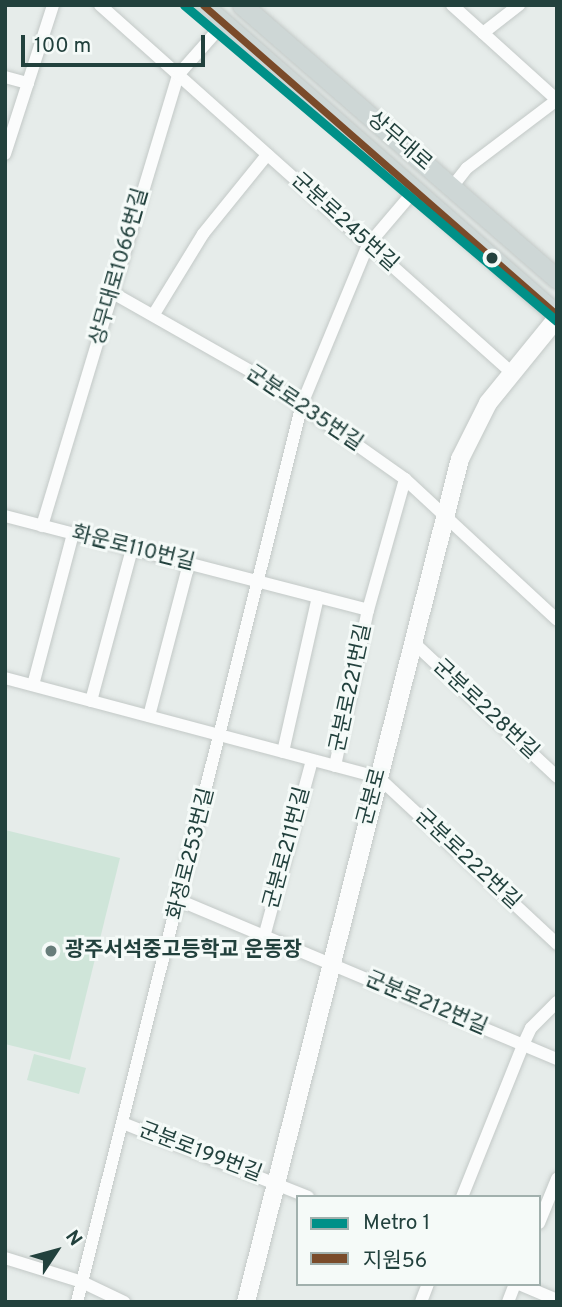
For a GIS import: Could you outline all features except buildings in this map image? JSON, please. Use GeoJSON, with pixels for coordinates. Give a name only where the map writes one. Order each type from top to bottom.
{"type":"FeatureCollection","features":[{"type":"Feature","properties":{"kind":"main road","name":"상무대로"},"geometry":{"type":"LineString","coordinates":[[203,5],[557,317]]}},
{"type":"Feature","properties":{"kind":"main road","name":"상무대로"},"geometry":{"type":"LineString","coordinates":[[242,5],[557,279]]}},
{"type":"Feature","properties":{"kind":"street"},"geometry":{"type":"LineString","coordinates":[[5,154],[53,5]]}},
{"type":"Feature","properties":{"kind":"street","name":"군분로245번길"},"geometry":{"type":"LineString","coordinates":[[100,5],[510,372]]}},
{"type":"Feature","properties":{"kind":"street"},"geometry":{"type":"LineString","coordinates":[[452,5],[557,100],[467,168],[452,187]]}},
{"type":"Feature","properties":{"kind":"street"},"geometry":{"type":"LineString","coordinates":[[483,33],[519,5]]}},
{"type":"Feature","properties":{"kind":"street","name":"상무대로1066번길"},"geometry":{"type":"LineString","coordinates":[[41,526],[178,75],[224,23]]}},
{"type":"Feature","properties":{"kind":"street"},"geometry":{"type":"LineString","coordinates":[[5,77],[28,83]]}},
{"type":"Feature","properties":{"kind":"street"},"geometry":{"type":"LineString","coordinates":[[153,314],[230,199],[267,155]]}},
{"type":"Feature","properties":{"kind":"street","name":"화정로253번길"},"geometry":{"type":"LineString","coordinates":[[77,1302],[125,1124],[303,404],[368,245],[414,191]]}},
{"type":"Feature","properties":{"kind":"street","name":"군분로235번길"},"geometry":{"type":"LineString","coordinates":[[113,293],[303,404],[405,479],[557,620]]}},
{"type":"Feature","properties":{"kind":"street","name":"군분로"},"geometry":{"type":"LineString","coordinates":[[246,1302],[445,516],[476,423],[510,372],[557,317]]}},
{"type":"Feature","properties":{"kind":"street","name":"군분로221번길"},"geometry":{"type":"LineString","coordinates":[[335,766],[368,610],[405,479]]}},
{"type":"Feature","properties":{"kind":"street","name":"화운로110번길"},"geometry":{"type":"LineString","coordinates":[[5,516],[368,610]]}},
{"type":"Feature","properties":{"kind":"street"},"geometry":{"type":"LineString","coordinates":[[33,685],[73,534]]}},
{"type":"Feature","properties":{"kind":"street"},"geometry":{"type":"LineString","coordinates":[[91,701],[132,549]]}},
{"type":"Feature","properties":{"kind":"street"},"geometry":{"type":"LineString","coordinates":[[149,716],[190,564]]}},
{"type":"Feature","properties":{"kind":"street"},"geometry":{"type":"LineString","coordinates":[[283,752],[318,597]]}},
{"type":"Feature","properties":{"kind":"street","name":"군분로228번길"},"geometry":{"type":"LineString","coordinates":[[414,643],[557,777]]}},
{"type":"Feature","properties":{"kind":"street","name":"군분로221번길"},"geometry":{"type":"LineString","coordinates":[[5,678],[378,777]]}},
{"type":"Feature","properties":{"kind":"street","name":"군분로211번길"},"geometry":{"type":"LineString","coordinates":[[264,937],[312,760]]}},
{"type":"Feature","properties":{"kind":"street","name":"군분로222번길"},"geometry":{"type":"LineString","coordinates":[[378,777],[557,944]]}},
{"type":"Feature","properties":{"kind":"street","name":"군분로211번길"},"geometry":{"type":"LineString","coordinates":[[181,901],[330,963]]}},
{"type":"Feature","properties":{"kind":"street","name":"군분로212번길"},"geometry":{"type":"LineString","coordinates":[[330,963],[557,1059]]}},
{"type":"Feature","properties":{"kind":"street"},"geometry":{"type":"LineString","coordinates":[[463,1195],[531,1028],[557,1002]]}},
{"type":"Feature","properties":{"kind":"street","name":"군분로199번길"},"geometry":{"type":"LineString","coordinates":[[125,1124],[303,1195]]}},
{"type":"Feature","properties":{"kind":"street"},"geometry":{"type":"LineString","coordinates":[[541,1218],[557,1179]]}},
{"type":"Feature","properties":{"kind":"street"},"geometry":{"type":"LineString","coordinates":[[5,1258],[82,1282],[124,1302]]}},
{"type":"Feature","properties":{"kind":"street"},"geometry":{"type":"LineString","coordinates":[[508,1302],[516,1286]]}},
{"type":"Feature","properties":{"kind":"street"},"geometry":{"type":"LineString","coordinates":[[522,1286],[557,1300]]}},
{"type":"Feature","properties":{"kind":"green space","name":"광주서석중고등학교 운동장"},"geometry":{"type":"Polygon","coordinates":[[[5,830],[120,858],[70,1060],[5,1044],[5,830]]]}},
{"type":"Feature","properties":{"kind":"green space"},"geometry":{"type":"Polygon","coordinates":[[[34,1054],[86,1068],[79,1094],[27,1080],[34,1054]]]}},
{"type":"Feature","properties":{"kind":"metro line","name":"1"},"geometry":{"type":"LineString","coordinates":[[184,5],[557,321]]}},
{"type":"Feature","properties":{"kind":"transit line","name":"지원56"},"geometry":{"type":"LineString","coordinates":[[203,5],[557,315]]}},
{"type":"Feature","properties":{"kind":"place","name":"광주서석중고등학교 운동장"},"geometry":{"type":"Point","coordinates":[51,951]}}]}
